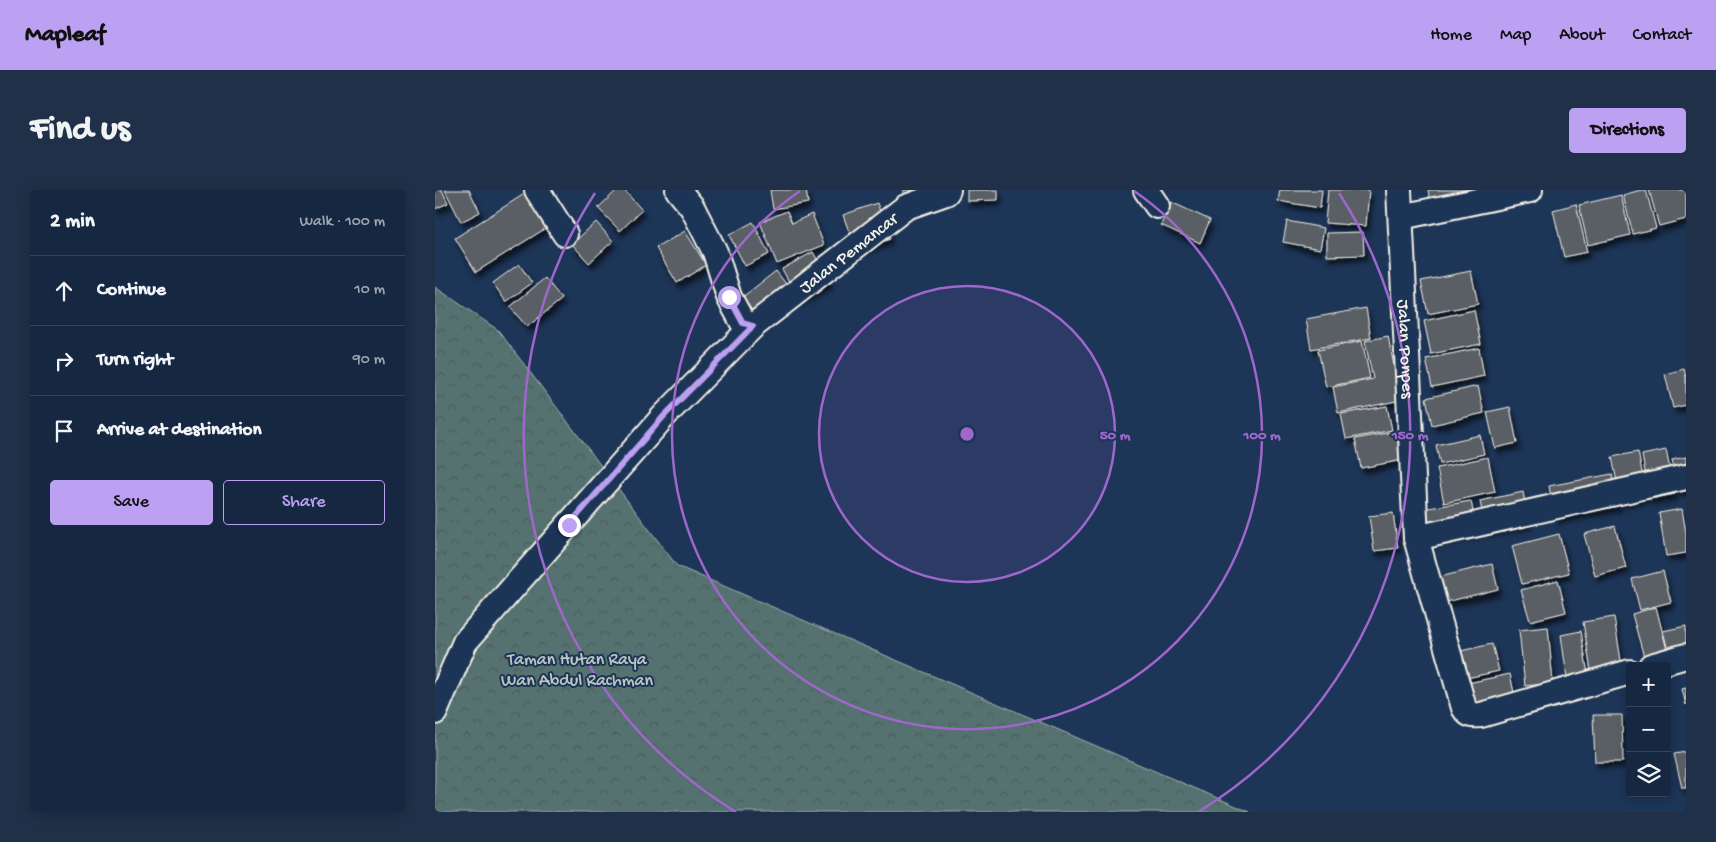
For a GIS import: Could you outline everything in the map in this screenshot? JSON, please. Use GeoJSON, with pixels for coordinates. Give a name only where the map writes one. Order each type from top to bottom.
{"type":"FeatureCollection","features":[{"type":"Feature","properties":{"kind":"street"},"geometry":{"type":"LineString","coordinates":[[537,190],[565,234]]}},
{"type":"Feature","properties":{"kind":"street"},"geometry":{"type":"LineString","coordinates":[[678,190],[692,207],[715,252],[729,297],[743,323],[753,326]]}},
{"type":"Feature","properties":{"kind":"street","name":"Jalan Pemancar"},"geometry":{"type":"LineString","coordinates":[[435,712],[465,642],[664,416],[753,326],[906,207],[948,190]]}},
{"type":"Feature","properties":{"kind":"street","name":"Jalan Ponpes"},"geometry":{"type":"LineString","coordinates":[[1399,190],[1416,538],[1460,698],[1468,715],[1481,715],[1626,673]]}},
{"type":"Feature","properties":{"kind":"street"},"geometry":{"type":"LineString","coordinates":[[1401,216],[1530,190]]}},
{"type":"Feature","properties":{"kind":"street"},"geometry":{"type":"LineString","coordinates":[[1416,538],[1686,477]]}},
{"type":"Feature","properties":{"kind":"street"},"geometry":{"type":"LineString","coordinates":[[1665,662],[1686,656]]}},
{"type":"Feature","properties":{"kind":"green space","name":"Taman Hutan Raya Wan Abdul Rachman"},"geometry":{"type":"Polygon","coordinates":[[[435,287],[498,330],[677,566],[1250,812],[435,812],[435,287]]]}},
{"type":"Feature","properties":{"kind":"building"},"geometry":{"type":"Polygon","coordinates":[[[435,190],[442,190],[448,203],[435,209],[435,190]]]}},
{"type":"Feature","properties":{"kind":"building"},"geometry":{"type":"Polygon","coordinates":[[[445,190],[469,190],[480,212],[461,222],[445,190]]]}},
{"type":"Feature","properties":{"kind":"building"},"geometry":{"type":"Polygon","coordinates":[[[617,190],[624,190],[642,210],[620,231],[598,208],[617,190]]]}},
{"type":"Feature","properties":{"kind":"building"},"geometry":{"type":"Polygon","coordinates":[[[770,190],[806,190],[808,203],[773,209],[770,190]]]}},
{"type":"Feature","properties":{"kind":"building"},"geometry":{"type":"Polygon","coordinates":[[[903,190],[945,190],[903,196],[903,190]]]}},
{"type":"Feature","properties":{"kind":"building"},"geometry":{"type":"Polygon","coordinates":[[[967,190],[998,190],[998,200],[967,201],[967,190]]]}},
{"type":"Feature","properties":{"kind":"building"},"geometry":{"type":"Polygon","coordinates":[[[1280,190],[1322,190],[1320,208],[1278,201],[1280,190]]]}},
{"type":"Feature","properties":{"kind":"building"},"geometry":{"type":"Polygon","coordinates":[[[1328,190],[1369,190],[1366,226],[1325,223],[1328,190]]]}},
{"type":"Feature","properties":{"kind":"building"},"geometry":{"type":"Polygon","coordinates":[[[1428,190],[1479,190],[1430,202],[1428,190]]]}},
{"type":"Feature","properties":{"kind":"building"},"geometry":{"type":"Polygon","coordinates":[[[1646,190],[1656,228],[1633,234],[1623,195],[1646,190]]]}},
{"type":"Feature","properties":{"kind":"building"},"geometry":{"type":"Polygon","coordinates":[[[1649,190],[1686,190],[1686,219],[1659,226],[1649,190]]]}},
{"type":"Feature","properties":{"kind":"building"},"geometry":{"type":"Polygon","coordinates":[[[529,191],[551,225],[476,272],[455,238],[529,191]]]}},
{"type":"Feature","properties":{"kind":"building"},"geometry":{"type":"Polygon","coordinates":[[[1621,195],[1630,235],[1588,245],[1579,205],[1621,195]]]}},
{"type":"Feature","properties":{"kind":"building"},"geometry":{"type":"Polygon","coordinates":[[[1171,202],[1210,220],[1200,243],[1161,225],[1171,202]]]}},
{"type":"Feature","properties":{"kind":"building"},"geometry":{"type":"Polygon","coordinates":[[[877,203],[890,239],[856,251],[843,215],[877,203]]]}},
{"type":"Feature","properties":{"kind":"building"},"geometry":{"type":"Polygon","coordinates":[[[1576,204],[1587,252],[1564,257],[1553,210],[1576,204]]]}},
{"type":"Feature","properties":{"kind":"building"},"geometry":{"type":"Polygon","coordinates":[[[787,211],[792,223],[812,214],[824,245],[777,264],[760,222],[787,211]]]}},
{"type":"Feature","properties":{"kind":"building"},"geometry":{"type":"Polygon","coordinates":[[[1287,221],[1324,228],[1320,249],[1283,242],[1287,221]]]}},
{"type":"Feature","properties":{"kind":"building"},"geometry":{"type":"Polygon","coordinates":[[[596,222],[613,241],[589,263],[572,244],[596,222]]]}},
{"type":"Feature","properties":{"kind":"building"},"geometry":{"type":"Polygon","coordinates":[[[753,222],[769,254],[745,266],[729,235],[753,222]]]}},
{"type":"Feature","properties":{"kind":"building"},"geometry":{"type":"Polygon","coordinates":[[[685,231],[706,265],[677,283],[656,248],[685,231]]]}},
{"type":"Feature","properties":{"kind":"building"},"geometry":{"type":"Polygon","coordinates":[[[1363,232],[1364,255],[1327,256],[1327,233],[1363,232]]]}},
{"type":"Feature","properties":{"kind":"building"},"geometry":{"type":"Polygon","coordinates":[[[813,252],[830,283],[799,300],[782,269],[813,252]]]}},
{"type":"Feature","properties":{"kind":"building"},"geometry":{"type":"Polygon","coordinates":[[[519,264],[532,283],[506,302],[493,283],[519,264]]]}},
{"type":"Feature","properties":{"kind":"building"},"geometry":{"type":"Polygon","coordinates":[[[776,271],[793,293],[753,324],[736,302],[776,271]]]}},
{"type":"Feature","properties":{"kind":"building"},"geometry":{"type":"Polygon","coordinates":[[[1471,271],[1478,304],[1428,314],[1421,281],[1471,271]]]}},
{"type":"Feature","properties":{"kind":"building"},"geometry":{"type":"Polygon","coordinates":[[[545,278],[562,299],[527,327],[510,307],[545,278]]]}},
{"type":"Feature","properties":{"kind":"building"},"geometry":{"type":"Polygon","coordinates":[[[1366,308],[1371,338],[1311,349],[1306,319],[1366,308]]]}},
{"type":"Feature","properties":{"kind":"building"},"geometry":{"type":"Polygon","coordinates":[[[1474,310],[1481,344],[1431,354],[1424,321],[1474,310]]]}},
{"type":"Feature","properties":{"kind":"building"},"geometry":{"type":"Polygon","coordinates":[[[1388,336],[1401,400],[1338,413],[1333,387],[1373,379],[1365,341],[1388,336]]]}},
{"type":"Feature","properties":{"kind":"building"},"geometry":{"type":"Polygon","coordinates":[[[1362,341],[1370,378],[1326,387],[1318,350],[1362,341]]]}},
{"type":"Feature","properties":{"kind":"building"},"geometry":{"type":"Polygon","coordinates":[[[1479,348],[1484,376],[1432,387],[1426,359],[1479,348]]]}},
{"type":"Feature","properties":{"kind":"building"},"geometry":{"type":"Polygon","coordinates":[[[1684,369],[1686,377],[1686,405],[1673,408],[1665,374],[1684,369]]]}},
{"type":"Feature","properties":{"kind":"building"},"geometry":{"type":"Polygon","coordinates":[[[1478,386],[1484,413],[1432,425],[1426,398],[1478,386]]]}},
{"type":"Feature","properties":{"kind":"building"},"geometry":{"type":"Polygon","coordinates":[[[1387,406],[1392,430],[1346,439],[1341,414],[1387,406]]]}},
{"type":"Feature","properties":{"kind":"building"},"geometry":{"type":"Polygon","coordinates":[[[1510,407],[1517,443],[1495,448],[1487,412],[1510,407]]]}},
{"type":"Feature","properties":{"kind":"building"},"geometry":{"type":"Polygon","coordinates":[[[1397,431],[1403,460],[1361,468],[1355,439],[1397,431]]]}},
{"type":"Feature","properties":{"kind":"building"},"geometry":{"type":"Polygon","coordinates":[[[1480,435],[1484,454],[1440,464],[1436,445],[1480,435]]]}},
{"type":"Feature","properties":{"kind":"building"},"geometry":{"type":"Polygon","coordinates":[[[1666,450],[1675,494],[1650,499],[1642,455],[1666,450]]]}},
{"type":"Feature","properties":{"kind":"building"},"geometry":{"type":"Polygon","coordinates":[[[1638,452],[1647,497],[1621,502],[1612,457],[1638,452]]]}},
{"type":"Feature","properties":{"kind":"building"},"geometry":{"type":"Polygon","coordinates":[[[1488,457],[1495,492],[1444,503],[1437,468],[1488,457]]]}},
{"type":"Feature","properties":{"kind":"building"},"geometry":{"type":"Polygon","coordinates":[[[1686,457],[1686,489],[1678,491],[1672,460],[1686,457]]]}},
{"type":"Feature","properties":{"kind":"building"},"geometry":{"type":"Polygon","coordinates":[[[1612,474],[1618,506],[1555,518],[1549,486],[1612,474]]]}},
{"type":"Feature","properties":{"kind":"building"},"geometry":{"type":"Polygon","coordinates":[[[1523,492],[1529,523],[1486,531],[1480,501],[1523,492]]]}},
{"type":"Feature","properties":{"kind":"building"},"geometry":{"type":"Polygon","coordinates":[[[1471,501],[1477,532],[1429,541],[1423,509],[1471,501]]]}},
{"type":"Feature","properties":{"kind":"building"},"geometry":{"type":"Polygon","coordinates":[[[1682,509],[1686,533],[1686,553],[1666,556],[1659,513],[1682,509]]]}},
{"type":"Feature","properties":{"kind":"building"},"geometry":{"type":"Polygon","coordinates":[[[1393,513],[1398,548],[1374,551],[1369,516],[1393,513]]]}},
{"type":"Feature","properties":{"kind":"building"},"geometry":{"type":"Polygon","coordinates":[[[1615,526],[1626,568],[1595,576],[1584,534],[1615,526]]]}},
{"type":"Feature","properties":{"kind":"building"},"geometry":{"type":"Polygon","coordinates":[[[1559,534],[1569,573],[1522,584],[1512,546],[1559,534]]]}},
{"type":"Feature","properties":{"kind":"building"},"geometry":{"type":"Polygon","coordinates":[[[1492,564],[1498,589],[1446,602],[1440,577],[1492,564]]]}},
{"type":"Feature","properties":{"kind":"building"},"geometry":{"type":"Polygon","coordinates":[[[1663,571],[1671,602],[1640,610],[1632,579],[1663,571]]]}},
{"type":"Feature","properties":{"kind":"building"},"geometry":{"type":"Polygon","coordinates":[[[1558,580],[1566,612],[1530,621],[1521,590],[1558,580]]]}},
{"type":"Feature","properties":{"kind":"building"},"geometry":{"type":"Polygon","coordinates":[[[1656,607],[1667,650],[1644,657],[1632,614],[1656,607]]]}},
{"type":"Feature","properties":{"kind":"building"},"geometry":{"type":"Polygon","coordinates":[[[1614,617],[1622,667],[1591,671],[1583,622],[1614,617]]]}},
{"type":"Feature","properties":{"kind":"building"},"geometry":{"type":"Polygon","coordinates":[[[1686,626],[1686,654],[1670,658],[1663,631],[1686,626]]]}},
{"type":"Feature","properties":{"kind":"building"},"geometry":{"type":"Polygon","coordinates":[[[1548,627],[1553,683],[1525,686],[1519,630],[1548,627]]]}},
{"type":"Feature","properties":{"kind":"building"},"geometry":{"type":"Polygon","coordinates":[[[1581,631],[1588,675],[1567,678],[1561,635],[1581,631]]]}},
{"type":"Feature","properties":{"kind":"building"},"geometry":{"type":"Polygon","coordinates":[[[1492,644],[1499,671],[1462,679],[1456,652],[1492,644]]]}},
{"type":"Feature","properties":{"kind":"building"},"geometry":{"type":"Polygon","coordinates":[[[1510,674],[1516,702],[1475,712],[1468,683],[1510,674]]]}},
{"type":"Feature","properties":{"kind":"building"},"geometry":{"type":"Polygon","coordinates":[[[1686,688],[1686,705],[1682,689],[1686,688]]]}},
{"type":"Feature","properties":{"kind":"building"},"geometry":{"type":"Polygon","coordinates":[[[1593,715],[1622,715],[1623,762],[1595,762],[1593,715]]]}},
{"type":"Feature","properties":{"kind":"building"},"geometry":{"type":"Polygon","coordinates":[[[1686,752],[1686,788],[1682,788],[1674,754],[1686,752]]]}},
{"type":"Feature","properties":{"kind":"route"},"geometry":{"type":"LineString","coordinates":[[569,525],[664,416],[753,326],[743,323],[729,297]]}}]}
